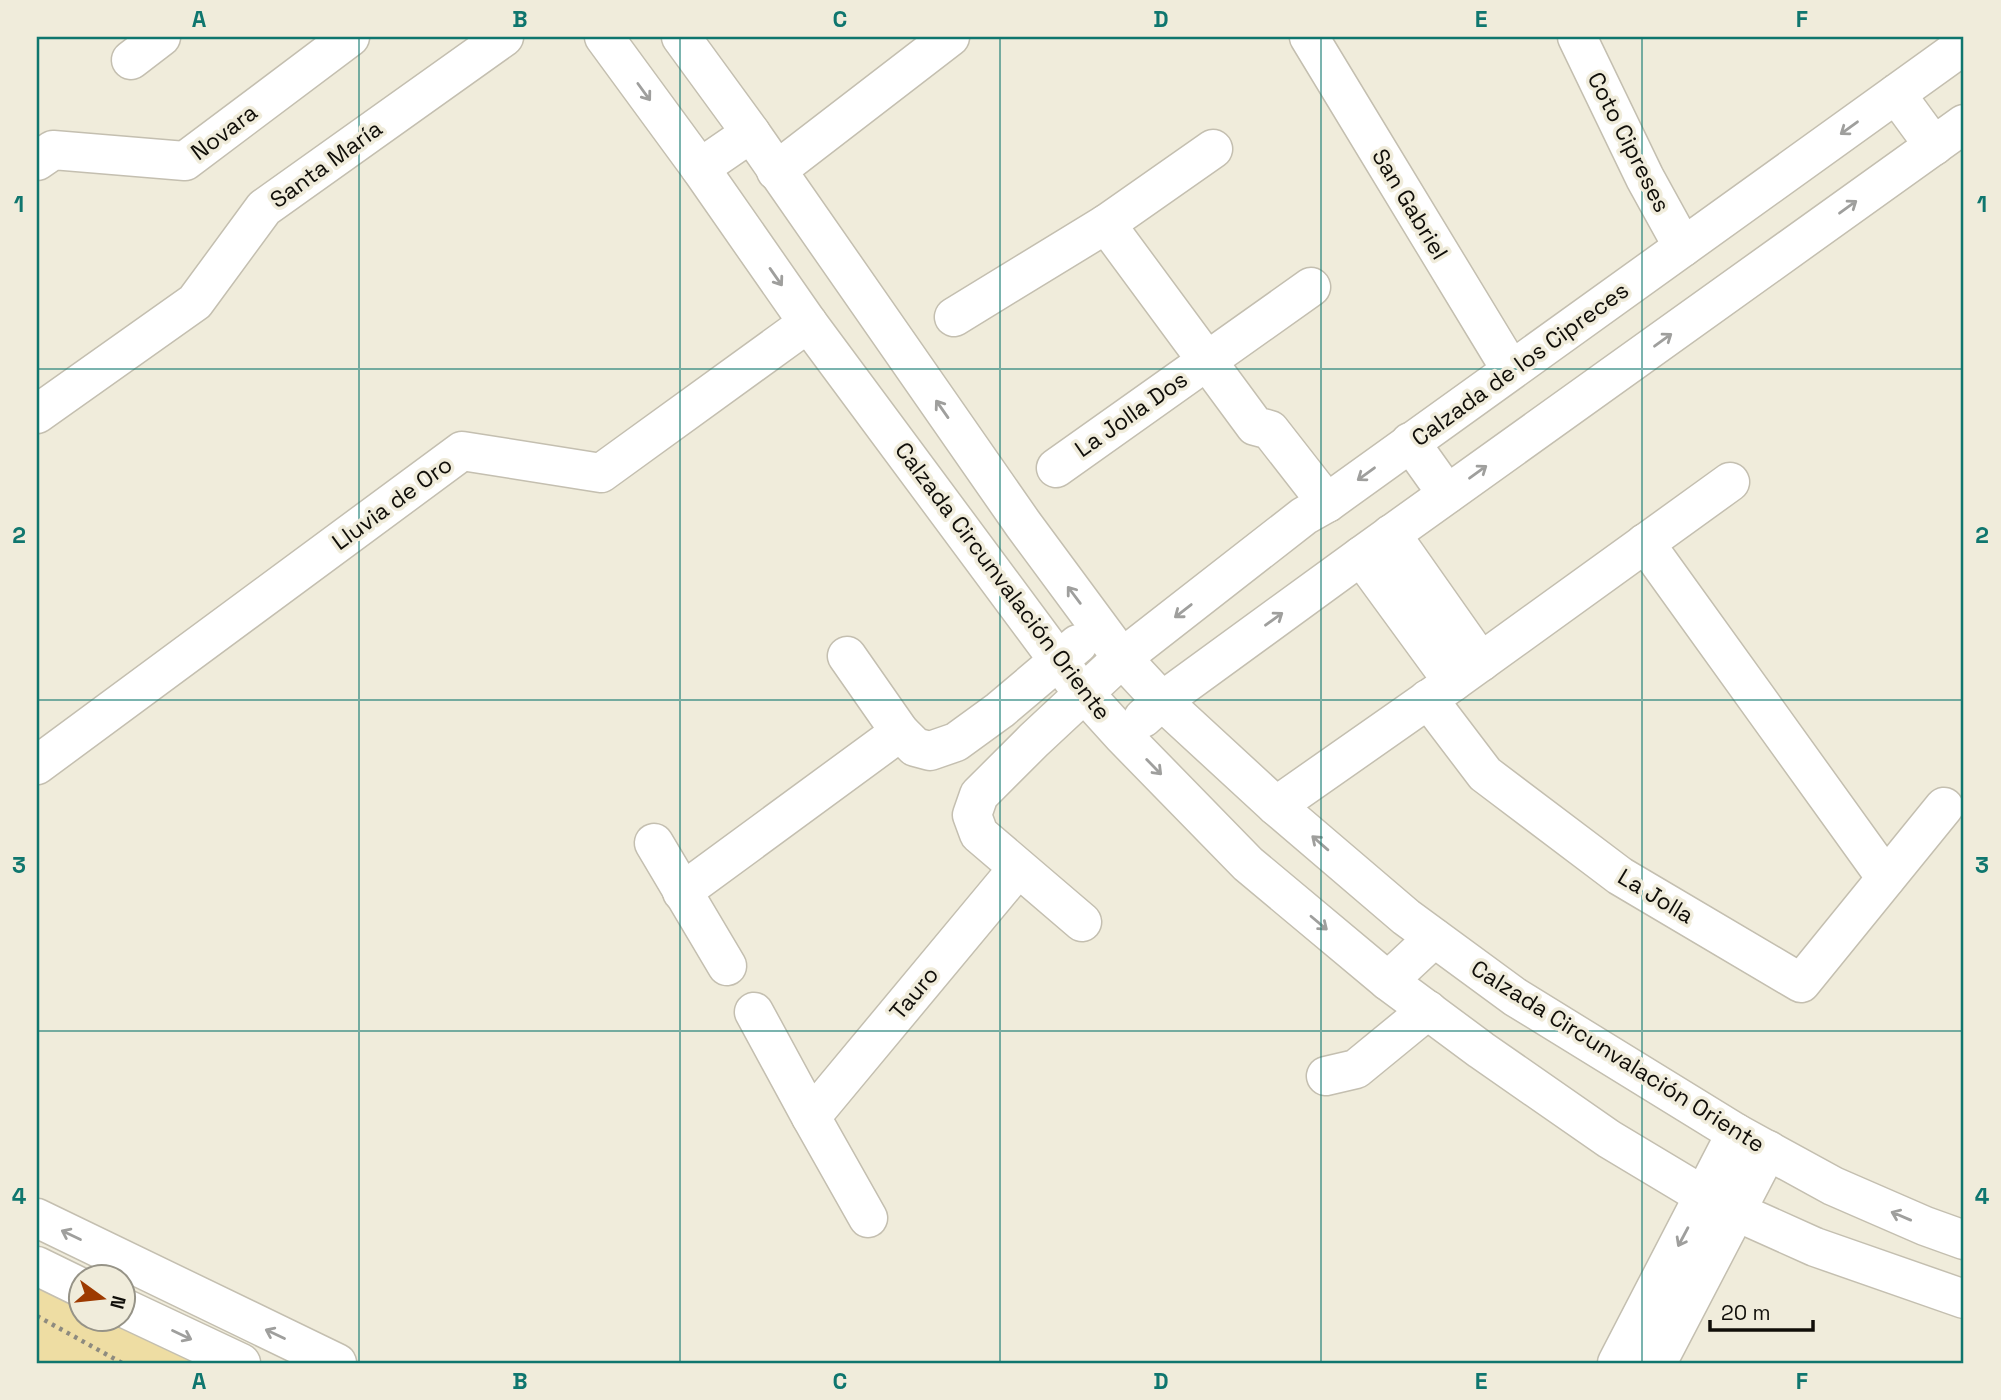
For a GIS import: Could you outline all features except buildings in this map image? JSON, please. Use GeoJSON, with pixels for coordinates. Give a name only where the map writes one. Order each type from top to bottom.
{"type":"FeatureCollection","features":[{"type":"Feature","properties":{"kind":"street"},"geometry":{"type":"LineString","coordinates":[[131,60],[161,37]]}},
{"type":"Feature","properties":{"kind":"street","name":"Novara"},"geometry":{"type":"LineString","coordinates":[[37,160],[52,150],[185,161],[350,37]]}},
{"type":"Feature","properties":{"kind":"street","name":"Santa María"},"geometry":{"type":"LineString","coordinates":[[37,414],[195,302],[264,208],[504,37]]}},
{"type":"Feature","properties":{"kind":"street","name":"Calzada Circunvalación Oriente"},"geometry":{"type":"LineString","coordinates":[[604,37],[808,323],[1084,694],[1248,864],[1388,981],[1609,1139],[1720,1204],[1815,1247],[1964,1299]]}},
{"type":"Feature","properties":{"kind":"street","name":"Calzada Circunvalación Oriente"},"geometry":{"type":"LineString","coordinates":[[681,37],[1023,524],[1122,658],[1162,701],[1276,806],[1420,927],[1515,997],[1752,1142],[1833,1186],[1924,1226],[1964,1240]]}},
{"type":"Feature","properties":{"kind":"street"},"geometry":{"type":"LineString","coordinates":[[776,171],[950,37]]}},
{"type":"Feature","properties":{"kind":"street","name":"San Gabriel"},"geometry":{"type":"LineString","coordinates":[[1310,37],[1511,370]]}},
{"type":"Feature","properties":{"kind":"street","name":"Coto Cipreses"},"geometry":{"type":"LineString","coordinates":[[1577,37],[1645,178],[1683,247]]}},
{"type":"Feature","properties":{"kind":"street","name":"Calzada de los Cipreces"},"geometry":{"type":"LineString","coordinates":[[1084,694],[1122,658],[1316,509],[1964,45]]}},
{"type":"Feature","properties":{"kind":"street"},"geometry":{"type":"LineString","coordinates":[[1123,736],[1162,701],[1376,545],[1949,135],[1896,94]]}},
{"type":"Feature","properties":{"kind":"street"},"geometry":{"type":"LineString","coordinates":[[700,168],[751,134]]}},
{"type":"Feature","properties":{"kind":"street"},"geometry":{"type":"LineString","coordinates":[[954,317],[1106,225],[1213,149]]}},
{"type":"Feature","properties":{"kind":"street","name":"La Jolla Dos"},"geometry":{"type":"LineString","coordinates":[[1106,225],[1255,426],[1270,430],[1316,509]]}},
{"type":"Feature","properties":{"kind":"street","name":"La Jolla Dos"},"geometry":{"type":"LineString","coordinates":[[1056,468],[1311,287]]}},
{"type":"Feature","properties":{"kind":"street","name":"Lluvia de Oro"},"geometry":{"type":"LineString","coordinates":[[37,765],[462,451],[601,473],[808,323]]}},
{"type":"Feature","properties":{"kind":"street"},"geometry":{"type":"LineString","coordinates":[[1410,442],[1447,494]]}},
{"type":"Feature","properties":{"kind":"street"},"geometry":{"type":"LineString","coordinates":[[1276,806],[1730,482]]}},
{"type":"Feature","properties":{"kind":"street"},"geometry":{"type":"LineString","coordinates":[[982,558],[1023,524]]}},
{"type":"Feature","properties":{"kind":"street"},"geometry":{"type":"LineString","coordinates":[[1645,543],[1886,878]]}},
{"type":"Feature","properties":{"kind":"street","name":"La Jolla"},"geometry":{"type":"LineString","coordinates":[[1376,545],[1454,681],[1486,774],[1620,876],[1801,983],[1944,807]]}},
{"type":"Feature","properties":{"kind":"street"},"geometry":{"type":"LineString","coordinates":[[847,656],[900,732],[915,747],[930,751],[956,742],[1000,710],[1099,627]]}},
{"type":"Feature","properties":{"kind":"street"},"geometry":{"type":"LineString","coordinates":[[1082,922],[979,834],[972,815],[979,795],[1084,694]]}},
{"type":"Feature","properties":{"kind":"street"},"geometry":{"type":"LineString","coordinates":[[682,892],[900,732]]}},
{"type":"Feature","properties":{"kind":"street"},"geometry":{"type":"LineString","coordinates":[[654,843],[727,966]]}},
{"type":"Feature","properties":{"kind":"street","name":"Tauro"},"geometry":{"type":"LineString","coordinates":[[811,1117],[1018,868]]}},
{"type":"Feature","properties":{"kind":"street"},"geometry":{"type":"LineString","coordinates":[[1349,948],[1420,927]]}},
{"type":"Feature","properties":{"kind":"street"},"geometry":{"type":"LineString","coordinates":[[1388,981],[1420,927]]}},
{"type":"Feature","properties":{"kind":"street"},"geometry":{"type":"LineString","coordinates":[[1326,1076],[1356,1069],[1428,1010]]}},
{"type":"Feature","properties":{"kind":"street"},"geometry":{"type":"LineString","coordinates":[[754,1012],[868,1218]]}},
{"type":"Feature","properties":{"kind":"street"},"geometry":{"type":"LineString","coordinates":[[1617,1363],[1720,1204],[1752,1142]]}},
{"type":"Feature","properties":{"kind":"street"},"geometry":{"type":"LineString","coordinates":[[1657,1363],[1720,1204]]}},
{"type":"Feature","properties":{"kind":"street"},"geometry":{"type":"LineString","coordinates":[[37,1218],[337,1363]]}},
{"type":"Feature","properties":{"kind":"street"},"geometry":{"type":"LineString","coordinates":[[37,1266],[66,1280]]}},
{"type":"Feature","properties":{"kind":"street"},"geometry":{"type":"LineString","coordinates":[[136,1314],[241,1363]]}},
{"type":"Feature","properties":{"kind":"path"},"geometry":{"type":"LineString","coordinates":[[37,1316],[122,1363]]}},
{"type":"Feature","properties":{"kind":"shaded area"},"geometry":{"type":"Polygon","coordinates":[[[37,1280],[66,1294],[66,1334],[136,1334],[136,1328],[211,1363],[37,1363],[37,1280]]]}}]}
